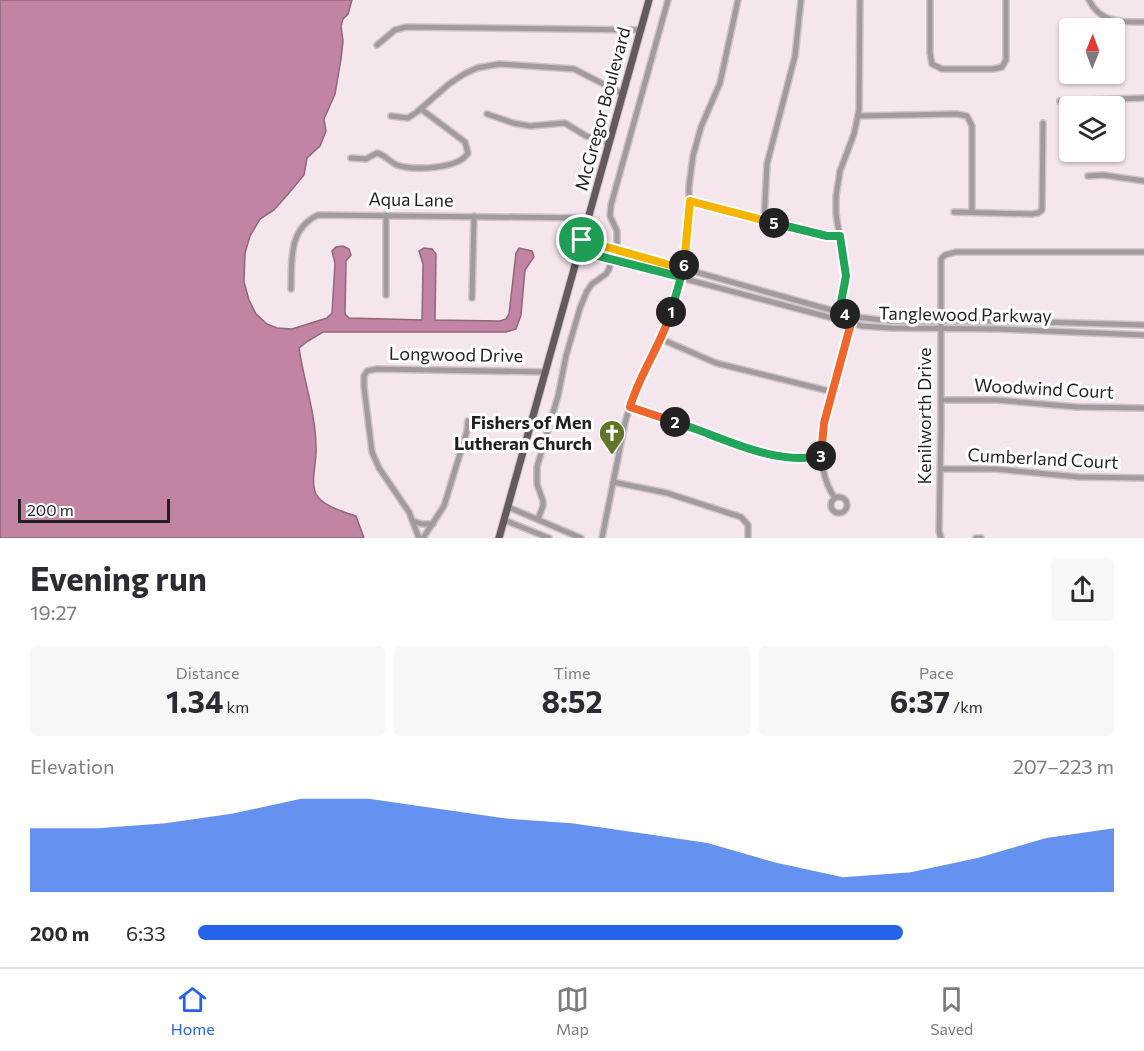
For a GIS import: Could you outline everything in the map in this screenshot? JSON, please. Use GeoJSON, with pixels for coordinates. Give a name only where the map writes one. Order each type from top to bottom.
{"type":"FeatureCollection","features":[{"type":"Feature","properties":{"kind":"main road","name":"McGregor Boulevard"},"geometry":{"type":"LineString","coordinates":[[499,538],[649,0]]}},
{"type":"Feature","properties":{"kind":"street"},"geometry":{"type":"LineString","coordinates":[[538,519],[543,501],[537,484],[537,467],[580,308],[587,291],[592,284],[606,274],[613,258],[618,236],[610,216],[611,204],[668,0]]}},
{"type":"Feature","properties":{"kind":"street"},"geometry":{"type":"LineString","coordinates":[[602,538],[630,407],[637,386],[669,320],[684,269],[693,156],[701,127],[720,83],[738,0]]}},
{"type":"Feature","properties":{"kind":"street"},"geometry":{"type":"LineString","coordinates":[[764,221],[767,164],[795,56],[801,0]]}},
{"type":"Feature","properties":{"kind":"street"},"geometry":{"type":"LineString","coordinates":[[837,320],[846,276],[836,201],[837,184],[858,116],[860,0]]}},
{"type":"Feature","properties":{"kind":"street"},"geometry":{"type":"LineString","coordinates":[[930,0],[930,59],[937,68],[942,69],[993,69],[1003,66],[1006,55],[1006,0]]}},
{"type":"Feature","properties":{"kind":"street"},"geometry":{"type":"LineString","coordinates":[[1089,0],[1097,12],[1106,19],[1117,22],[1144,22]]}},
{"type":"Feature","properties":{"kind":"street"},"geometry":{"type":"LineString","coordinates":[[377,45],[395,30],[406,27],[640,30]]}},
{"type":"Feature","properties":{"kind":"street"},"geometry":{"type":"LineString","coordinates":[[391,116],[408,118],[448,84],[464,74],[477,68],[499,64],[574,69],[623,94]]}},
{"type":"Feature","properties":{"kind":"street"},"geometry":{"type":"LineString","coordinates":[[1125,99],[1144,98]]}},
{"type":"Feature","properties":{"kind":"street"},"geometry":{"type":"LineString","coordinates":[[351,158],[366,159],[377,153],[399,165],[438,167],[461,161],[468,153],[465,142],[421,109]]}},
{"type":"Feature","properties":{"kind":"street"},"geometry":{"type":"LineString","coordinates":[[487,114],[525,126],[565,123],[586,136],[609,143]]}},
{"type":"Feature","properties":{"kind":"street"},"geometry":{"type":"LineString","coordinates":[[858,116],[957,114],[967,116],[971,121],[972,132],[972,212]]}},
{"type":"Feature","properties":{"kind":"street"},"geometry":{"type":"LineString","coordinates":[[954,212],[1038,213],[1042,210],[1042,123]]}},
{"type":"Feature","properties":{"kind":"street"},"geometry":{"type":"LineString","coordinates":[[1088,176],[1103,175],[1144,181]]}},
{"type":"Feature","properties":{"kind":"street"},"geometry":{"type":"LineString","coordinates":[[690,201],[827,236],[840,236]]}},
{"type":"Feature","properties":{"kind":"street","name":"Aqua Lane"},"geometry":{"type":"LineString","coordinates":[[291,289],[295,239],[300,228],[308,220],[324,213],[588,218]]}},
{"type":"Feature","properties":{"kind":"street"},"geometry":{"type":"LineString","coordinates":[[386,215],[386,295]]}},
{"type":"Feature","properties":{"kind":"street"},"geometry":{"type":"LineString","coordinates":[[472,298],[474,216]]}},
{"type":"Feature","properties":{"kind":"street","name":"Tanglewood Parkway"},"geometry":{"type":"LineString","coordinates":[[582,240],[853,316],[891,321],[1012,321],[1083,325],[1144,325]]}},
{"type":"Feature","properties":{"kind":"street","name":"Tanglewood Parkway"},"geometry":{"type":"LineString","coordinates":[[579,251],[613,258],[852,324],[882,328],[1012,329],[1144,335]]}},
{"type":"Feature","properties":{"kind":"street","name":"Kenilworth Drive"},"geometry":{"type":"LineString","coordinates":[[941,538],[941,259],[945,255],[956,252],[1144,252]]}},
{"type":"Feature","properties":{"kind":"street"},"geometry":{"type":"LineString","coordinates":[[835,498],[826,482],[821,457],[822,435],[853,316]]}},
{"type":"Feature","properties":{"kind":"street"},"geometry":{"type":"LineString","coordinates":[[1012,321],[1012,329]]}},
{"type":"Feature","properties":{"kind":"street"},"geometry":{"type":"LineString","coordinates":[[1082,333],[1083,325]]}},
{"type":"Feature","properties":{"kind":"street"},"geometry":{"type":"LineString","coordinates":[[661,339],[716,363],[833,392]]}},
{"type":"Feature","properties":{"kind":"street","name":"Longwood Drive"},"geometry":{"type":"LineString","coordinates":[[413,521],[404,502],[380,468],[372,452],[364,387],[364,376],[367,371],[377,369],[545,372]]}},
{"type":"Feature","properties":{"kind":"street","name":"Woodwind Court"},"geometry":{"type":"LineString","coordinates":[[942,400],[997,400],[1077,407],[1144,408]]}},
{"type":"Feature","properties":{"kind":"street"},"geometry":{"type":"LineString","coordinates":[[630,407],[771,455],[790,458],[821,457]]}},
{"type":"Feature","properties":{"kind":"street"},"geometry":{"type":"LineString","coordinates":[[413,521],[421,538],[444,506],[468,421]]}},
{"type":"Feature","properties":{"kind":"street","name":"Cumberland Court"},"geometry":{"type":"LineString","coordinates":[[941,469],[1005,470],[1079,477],[1144,478]]}},
{"type":"Feature","properties":{"kind":"street"},"geometry":{"type":"LineString","coordinates":[[613,482],[667,494],[741,516],[748,525],[748,538]]}},
{"type":"Feature","properties":{"kind":"street"},"geometry":{"type":"LineString","coordinates":[[508,507],[581,538]]}},
{"type":"Feature","properties":{"kind":"street"},"geometry":{"type":"LineString","coordinates":[[504,520],[549,538]]}},
{"type":"Feature","properties":{"kind":"street"},"geometry":{"type":"LineString","coordinates":[[413,521],[433,524]]}},
{"type":"Feature","properties":{"kind":"street"},"geometry":{"type":"LineString","coordinates":[[976,538],[981,538]]}},
{"type":"Feature","properties":{"kind":"shaded area"},"geometry":{"type":"Polygon","coordinates":[[[0,0],[352,0],[341,26],[343,41],[335,94],[324,119],[326,131],[320,146],[307,158],[304,175],[274,210],[260,219],[250,236],[245,253],[244,282],[249,300],[256,314],[267,324],[277,328],[292,329],[327,318],[332,313],[335,263],[332,251],[336,247],[343,246],[349,249],[351,255],[346,261],[345,314],[349,318],[422,320],[423,264],[419,251],[424,248],[432,249],[436,254],[435,320],[500,321],[506,319],[509,314],[516,253],[519,248],[532,251],[534,257],[525,270],[521,315],[516,329],[506,332],[323,332],[299,348],[314,423],[316,453],[314,489],[323,502],[356,516],[364,538],[0,538],[0,0]]]}},
{"type":"Feature","properties":{"kind":"place","name":"Fishers of Men Lutheran Church"},"geometry":{"type":"Point","coordinates":[612,456]}},
{"type":"Feature","properties":{"kind":"route"},"geometry":{"type":"LineString","coordinates":[[690,201],[827,236],[840,236],[846,276],[839,313],[853,316],[824,423],[821,457],[790,458],[771,455],[630,407],[637,386],[669,320],[681,277],[579,251],[582,240],[684,269],[690,201]]}}]}
